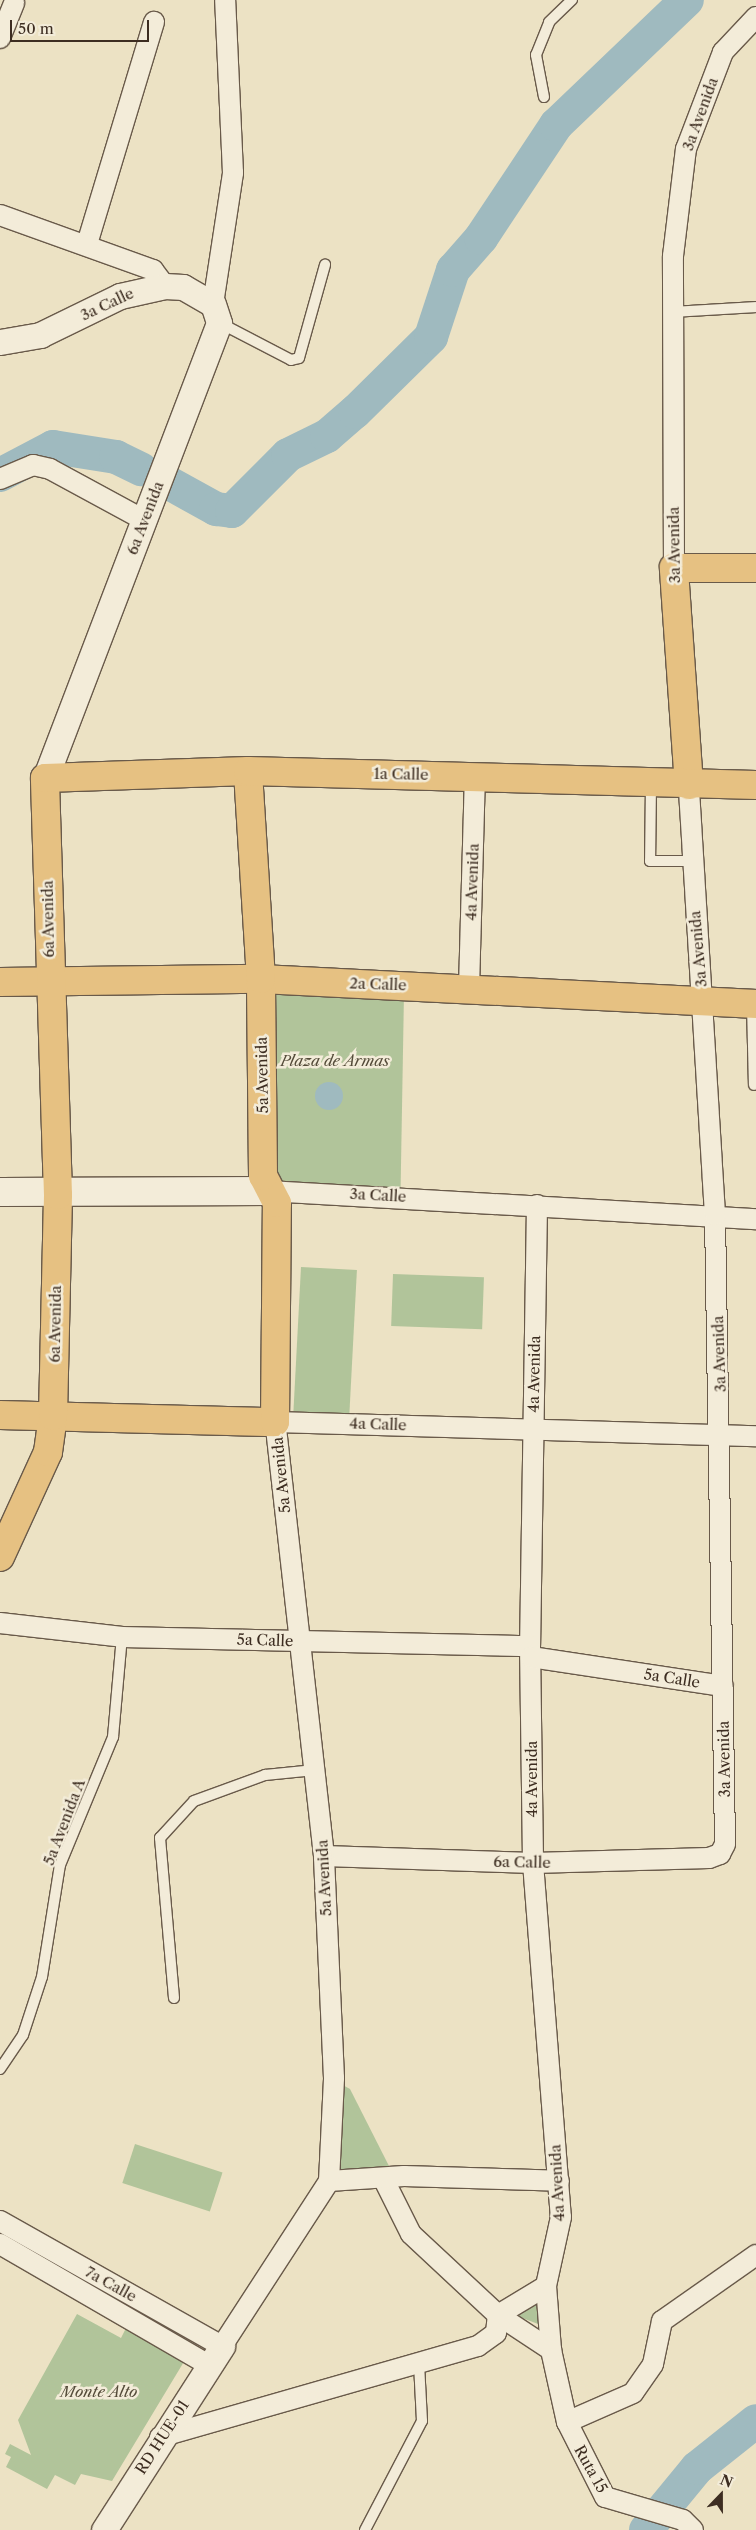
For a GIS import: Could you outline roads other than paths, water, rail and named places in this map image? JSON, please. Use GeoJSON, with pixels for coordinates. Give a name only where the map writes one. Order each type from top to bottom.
{"type":"FeatureCollection","features":[{"type":"Feature","properties":{"kind":"main road"},"geometry":{"type":"LineString","coordinates":[[674,568],[755,567]]}},
{"type":"Feature","properties":{"kind":"main road","name":"3a Avenida"},"geometry":{"type":"LineString","coordinates":[[674,568],[689,785]]}},
{"type":"Feature","properties":{"kind":"main road","name":"1a Calle"},"geometry":{"type":"LineString","coordinates":[[45,778],[248,771],[475,776],[689,785],[756,785]]}},
{"type":"Feature","properties":{"kind":"main road","name":"5a Avenida"},"geometry":{"type":"LineString","coordinates":[[248,771],[260,979],[263,1176],[268,1192],[277,1203],[275,1422]]}},
{"type":"Feature","properties":{"kind":"main road","name":"6a Avenida"},"geometry":{"type":"LineString","coordinates":[[0,1557],[48,1452],[53,1416],[58,1195],[45,778]]}},
{"type":"Feature","properties":{"kind":"main road","name":"2a Calle"},"geometry":{"type":"LineString","coordinates":[[0,982],[260,979],[469,988],[702,1004],[754,1004]]}},
{"type":"Feature","properties":{"kind":"main road","name":"3a Calle"},"geometry":{"type":"LineString","coordinates":[[0,1192],[58,1195],[268,1192]]}},
{"type":"Feature","properties":{"kind":"main road","name":"4a Calle"},"geometry":{"type":"LineString","coordinates":[[0,1414],[275,1422]]}},
{"type":"Feature","properties":{"kind":"street"},"geometry":{"type":"LineString","coordinates":[[216,313],[233,173],[225,0]]}},
{"type":"Feature","properties":{"kind":"street"},"geometry":{"type":"LineString","coordinates":[[0,38],[14,3]]}},
{"type":"Feature","properties":{"kind":"street","name":"3a Avenida"},"geometry":{"type":"LineString","coordinates":[[674,568],[673,256],[686,149],[724,52],[756,17]]}},
{"type":"Feature","properties":{"kind":"street"},"geometry":{"type":"LineString","coordinates":[[87,244],[154,22]]}},
{"type":"Feature","properties":{"kind":"street"},"geometry":{"type":"LineString","coordinates":[[0,215],[87,244],[153,270],[165,286]]}},
{"type":"Feature","properties":{"kind":"street","name":"3a Calle"},"geometry":{"type":"LineString","coordinates":[[0,342],[40,335],[120,296],[165,286],[183,287],[216,313]]}},
{"type":"Feature","properties":{"kind":"street","name":"6a Avenida"},"geometry":{"type":"LineString","coordinates":[[45,778],[144,520],[216,313]]}},
{"type":"Feature","properties":{"kind":"street"},"geometry":{"type":"LineString","coordinates":[[0,479],[33,465],[50,469],[144,520]]}},
{"type":"Feature","properties":{"kind":"street","name":"4a Avenida"},"geometry":{"type":"LineString","coordinates":[[469,988],[475,776]]}},
{"type":"Feature","properties":{"kind":"street","name":"3a Avenida"},"geometry":{"type":"LineString","coordinates":[[689,785],[691,861],[715,1216],[722,1436],[725,1844],[720,1854]]}},
{"type":"Feature","properties":{"kind":"street","name":"3a Calle"},"geometry":{"type":"LineString","coordinates":[[268,1192],[537,1205],[756,1219]]}},
{"type":"Feature","properties":{"kind":"street","name":"4a Avenida"},"geometry":{"type":"LineString","coordinates":[[537,1205],[531,1651],[533,1864],[558,2181],[558,2245],[546,2286],[551,2350]]}},
{"type":"Feature","properties":{"kind":"street","name":"4a Calle"},"geometry":{"type":"LineString","coordinates":[[275,1422],[756,1436]]}},
{"type":"Feature","properties":{"kind":"street","name":"5a Avenida"},"geometry":{"type":"LineString","coordinates":[[275,1422],[324,1856],[334,2078],[329,2181]]}},
{"type":"Feature","properties":{"kind":"street","name":"5a Calle"},"geometry":{"type":"LineString","coordinates":[[0,1623],[122,1637],[300,1641],[531,1651],[724,1686]]}},
{"type":"Feature","properties":{"kind":"street","name":"6a Calle"},"geometry":{"type":"LineString","coordinates":[[324,1856],[533,1864],[709,1858],[720,1854]]}},
{"type":"Feature","properties":{"kind":"street"},"geometry":{"type":"LineString","coordinates":[[216,2356],[329,2181],[384,2180],[404,2176],[558,2181]]}},
{"type":"Feature","properties":{"kind":"street"},"geometry":{"type":"LineString","coordinates":[[384,2180],[411,2234],[498,2315],[551,2350]]}},
{"type":"Feature","properties":{"kind":"street","name":"7a Calle"},"geometry":{"type":"LineString","coordinates":[[0,2221],[216,2356]]}},
{"type":"Feature","properties":{"kind":"street","name":"7a Calle"},"geometry":{"type":"LineString","coordinates":[[0,2244],[216,2356]]}},
{"type":"Feature","properties":{"kind":"street"},"geometry":{"type":"LineString","coordinates":[[567,2422],[632,2393],[653,2364],[662,2321],[756,2255]]}},
{"type":"Feature","properties":{"kind":"street"},"geometry":{"type":"LineString","coordinates":[[498,2315],[546,2286]]}},
{"type":"Feature","properties":{"kind":"street"},"geometry":{"type":"LineString","coordinates":[[160,2438],[478,2346],[496,2333],[498,2315]]}},
{"type":"Feature","properties":{"kind":"street","name":"Ruta 15"},"geometry":{"type":"LineString","coordinates":[[551,2350],[567,2422],[605,2497],[688,2525]]}},
{"type":"Feature","properties":{"kind":"street","name":"RD HUE-01"},"geometry":{"type":"LineString","coordinates":[[104,2530],[160,2438],[216,2356]]}},
{"type":"Feature","properties":{"kind":"lane"},"geometry":{"type":"LineString","coordinates":[[544,97],[536,55],[549,22],[572,0]]}},
{"type":"Feature","properties":{"kind":"lane"},"geometry":{"type":"LineString","coordinates":[[216,313],[291,360],[299,358],[325,265]]}},
{"type":"Feature","properties":{"kind":"lane"},"geometry":{"type":"LineString","coordinates":[[673,312],[756,307]]}},
{"type":"Feature","properties":{"kind":"lane"},"geometry":{"type":"LineString","coordinates":[[651,783],[650,862],[691,861]]}},
{"type":"Feature","properties":{"kind":"lane"},"geometry":{"type":"LineString","coordinates":[[754,1004],[754,1085]]}},
{"type":"Feature","properties":{"kind":"lane","name":"5a Avenida A"},"geometry":{"type":"LineString","coordinates":[[0,2069],[23,2035],[42,1977],[60,1865],[114,1737],[122,1637]]}},
{"type":"Feature","properties":{"kind":"lane"},"geometry":{"type":"LineString","coordinates":[[174,1998],[160,1838],[194,1801],[265,1775],[315,1770]]}},
{"type":"Feature","properties":{"kind":"lane"},"geometry":{"type":"LineString","coordinates":[[365,2530],[422,2421],[419,2363]]}},
{"type":"Feature","properties":{"kind":"water"},"geometry":{"type":"Polygon","coordinates":[[[329,1082],[339,1086],[343,1096],[339,1106],[329,1110],[319,1106],[315,1096],[319,1086],[329,1082]]]}},
{"type":"Feature","properties":{"kind":"waterway"},"geometry":{"type":"LineString","coordinates":[[169,483],[216,509],[232,511],[288,455],[327,436],[355,412],[431,337],[453,270],[481,238],[556,125],[687,0]]}},
{"type":"Feature","properties":{"kind":"waterway"},"geometry":{"type":"LineString","coordinates":[[0,475],[53,447],[116,457],[141,469]]}},
{"type":"Feature","properties":{"kind":"waterway"},"geometry":{"type":"LineString","coordinates":[[646,2530],[697,2468],[756,2421]]}},
{"type":"Feature","properties":{"kind":"park label","name":"Plaza de Armas"},"geometry":{"type":"Point","coordinates":[335,1061]}},
{"type":"Feature","properties":{"kind":"park label","name":"Monte Alto"},"geometry":{"type":"Point","coordinates":[99,2392]}}]}
